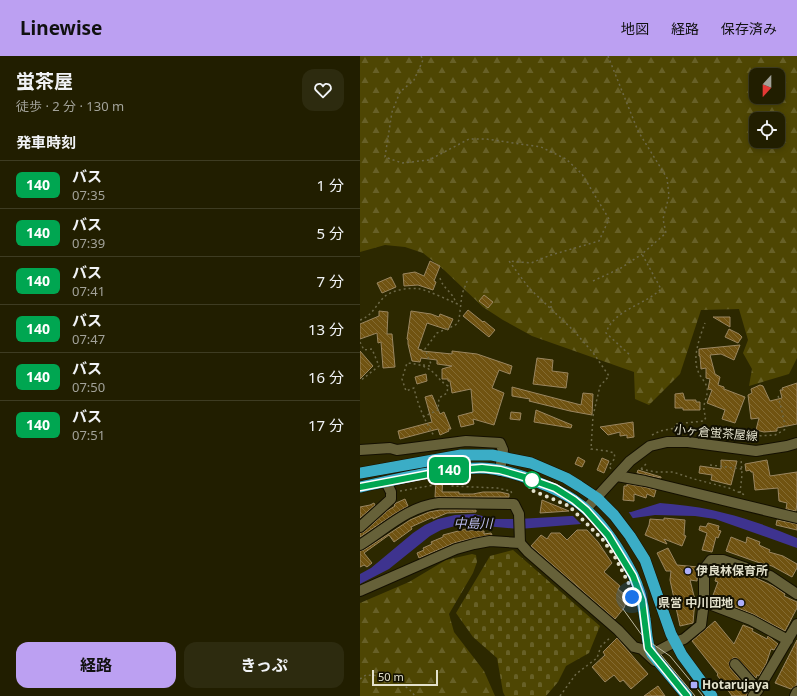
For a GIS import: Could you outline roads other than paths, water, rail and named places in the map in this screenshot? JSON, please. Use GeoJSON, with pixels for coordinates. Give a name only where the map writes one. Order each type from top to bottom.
{"type":"FeatureCollection","features":[{"type":"Feature","properties":{"kind":"highway"},"geometry":{"type":"LineString","coordinates":[[360,473],[461,455],[492,455],[531,463],[579,486],[597,498],[614,515],[630,536],[645,560],[671,634],[682,654],[712,696]]}},
{"type":"Feature","properties":{"kind":"highway"},"geometry":{"type":"LineString","coordinates":[[360,487],[450,470],[482,468],[500,470],[524,477],[555,488],[574,500],[586,510],[608,535],[633,576],[642,600],[648,646],[652,654],[687,696]]}},
{"type":"Feature","properties":{"kind":"highway"},"geometry":{"type":"LineString","coordinates":[[375,470],[386,482]]}},
{"type":"Feature","properties":{"kind":"street"},"geometry":{"type":"LineString","coordinates":[[360,450],[390,448],[397,450],[466,441],[500,443],[503,450],[500,470]]}},
{"type":"Feature","properties":{"kind":"street","name":"小ヶ倉蛍茶屋線"},"geometry":{"type":"LineString","coordinates":[[586,510],[597,498],[614,473],[650,446],[667,442],[688,442],[756,451],[797,443]]}},
{"type":"Feature","properties":{"kind":"street"},"geometry":{"type":"LineString","coordinates":[[614,473],[797,518]]}},
{"type":"Feature","properties":{"kind":"street"},"geometry":{"type":"LineString","coordinates":[[360,527],[391,499],[392,494],[386,482]]}},
{"type":"Feature","properties":{"kind":"street"},"geometry":{"type":"LineString","coordinates":[[360,545],[386,526],[410,512],[428,505],[476,503],[514,504],[519,514],[519,538],[528,552],[618,630],[634,647],[642,649],[664,667]]}},
{"type":"Feature","properties":{"kind":"street"},"geometry":{"type":"LineString","coordinates":[[360,590],[474,544],[519,538]]}},
{"type":"Feature","properties":{"kind":"street"},"geometry":{"type":"LineString","coordinates":[[652,654],[684,638],[701,625],[704,602],[705,568],[710,560],[723,560],[770,576],[797,594]]}},
{"type":"Feature","properties":{"kind":"street"},"geometry":{"type":"LineString","coordinates":[[704,602],[751,620],[788,640]]}},
{"type":"Feature","properties":{"kind":"street"},"geometry":{"type":"LineString","coordinates":[[735,664],[755,694],[797,624]]}},
{"type":"Feature","properties":{"kind":"street"},"geometry":{"type":"LineString","coordinates":[[795,696],[797,692]]}},
{"type":"Feature","properties":{"kind":"water","name":"中島川"},"geometry":{"type":"Polygon","coordinates":[[[660,503],[708,509],[752,521],[797,538],[797,548],[715,519],[695,516],[655,515],[606,522],[519,529],[474,525],[455,526],[441,530],[430,536],[389,569],[360,584],[360,574],[371,568],[413,533],[438,519],[455,515],[474,514],[495,519],[518,519],[631,512],[660,503]]]}},
{"type":"Feature","properties":{"kind":"tram line"},"geometry":{"type":"LineString","coordinates":[[623,609],[641,634],[670,656],[703,696]]}},
{"type":"Feature","properties":{"kind":"tram line"},"geometry":{"type":"LineString","coordinates":[[661,655],[695,696]]}},
{"type":"Feature","properties":{"kind":"place","name":"伊良林保育所"},"geometry":{"type":"Point","coordinates":[688,571]}},
{"type":"Feature","properties":{"kind":"place","name":"県営 中川団地"},"geometry":{"type":"Point","coordinates":[741,603]}},
{"type":"Feature","properties":{"kind":"place","name":"Hotarujaya"},"geometry":{"type":"Point","coordinates":[694,685]}}]}
